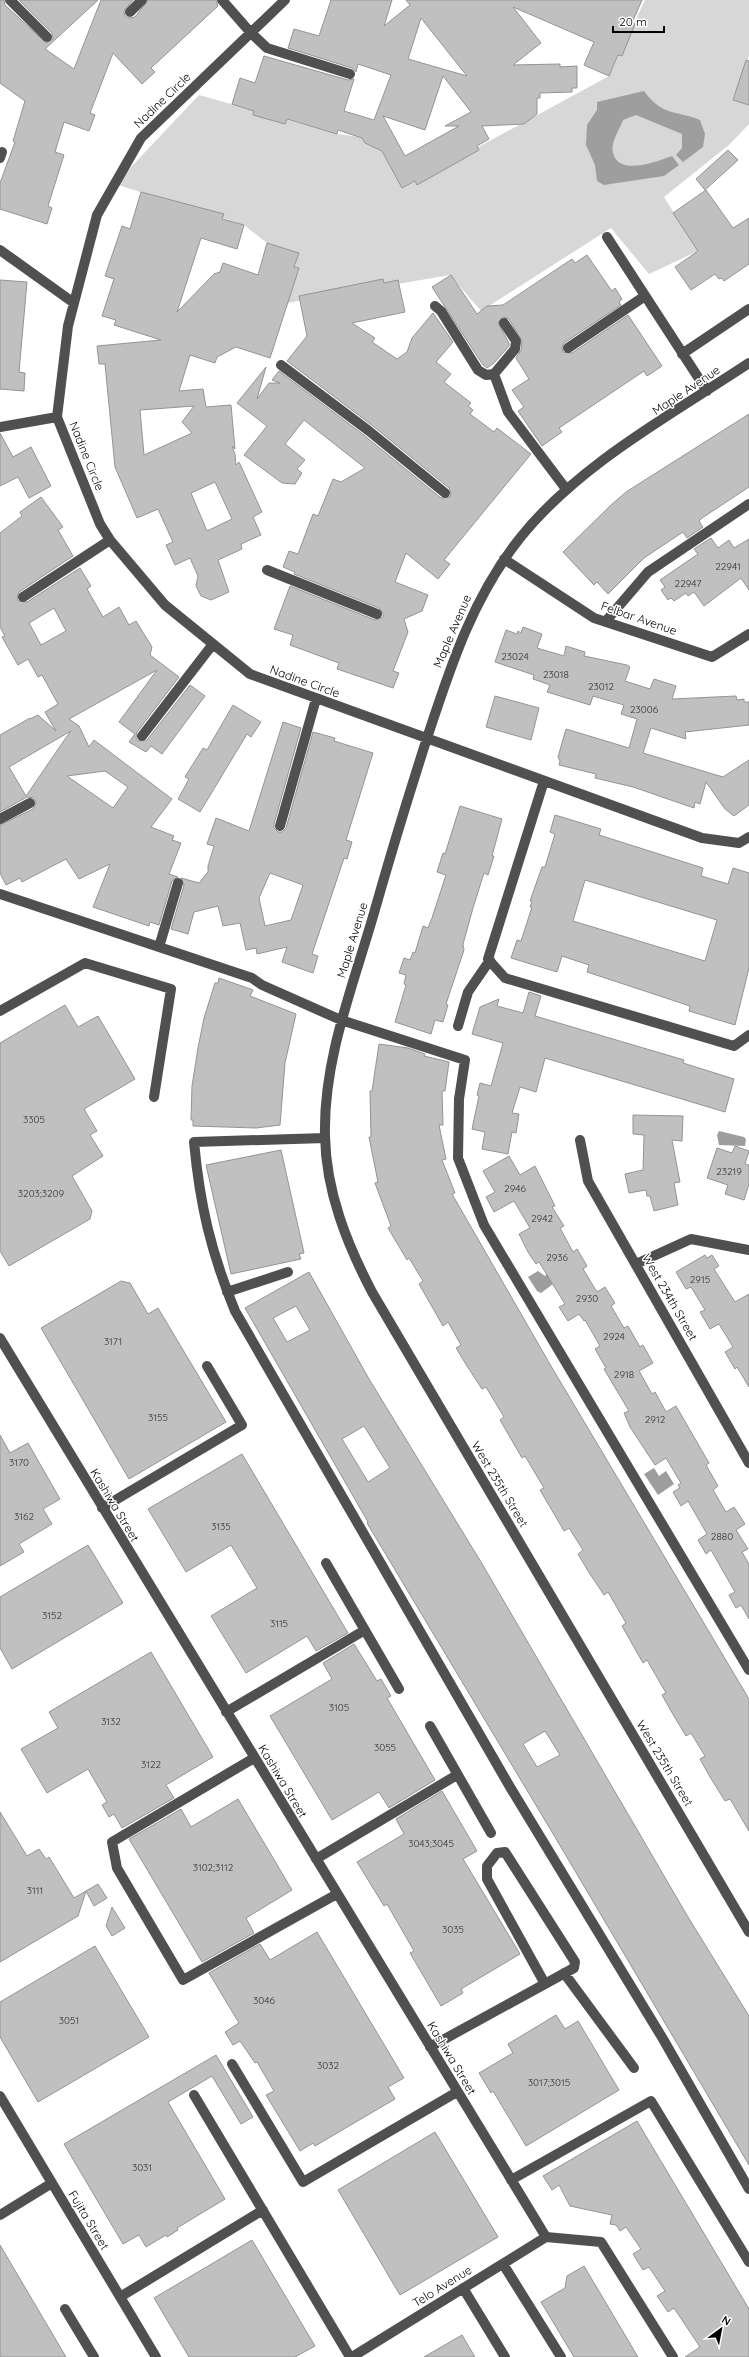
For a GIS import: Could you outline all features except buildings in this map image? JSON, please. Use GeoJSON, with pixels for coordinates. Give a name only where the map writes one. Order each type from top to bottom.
{"type":"FeatureCollection","features":[{"type":"Feature","properties":{"kind":"street"},"geometry":{"type":"LineString","coordinates":[[10,0],[47,37]]}},
{"type":"Feature","properties":{"kind":"street"},"geometry":{"type":"LineString","coordinates":[[130,12],[142,0]]}},
{"type":"Feature","properties":{"kind":"street"},"geometry":{"type":"LineString","coordinates":[[222,0],[251,33],[267,48],[350,74]]}},
{"type":"Feature","properties":{"kind":"street","name":"Nadine Circle"},"geometry":{"type":"LineString","coordinates":[[285,0],[141,138],[97,215],[68,326],[57,417],[100,524],[110,540],[165,605],[250,674],[702,838],[739,843],[749,837]]}},
{"type":"Feature","properties":{"kind":"street"},"geometry":{"type":"LineString","coordinates":[[607,237],[707,392]]}},
{"type":"Feature","properties":{"kind":"street"},"geometry":{"type":"LineString","coordinates":[[0,250],[74,303]]}},
{"type":"Feature","properties":{"kind":"street"},"geometry":{"type":"LineString","coordinates":[[568,348],[645,296]]}},
{"type":"Feature","properties":{"kind":"street"},"geometry":{"type":"LineString","coordinates":[[435,306],[441,311],[478,370],[486,375],[494,374],[515,349],[516,341],[504,323]]}},
{"type":"Feature","properties":{"kind":"street"},"geometry":{"type":"LineString","coordinates":[[682,354],[749,309]]}},
{"type":"Feature","properties":{"kind":"street","name":"Maple Avenue"},"geometry":{"type":"LineString","coordinates":[[342,1020],[427,738],[462,634],[482,594],[504,559],[522,535],[566,489],[592,468],[749,363]]}},
{"type":"Feature","properties":{"kind":"street"},"geometry":{"type":"LineString","coordinates":[[281,365],[369,431],[445,493]]}},
{"type":"Feature","properties":{"kind":"street"},"geometry":{"type":"LineString","coordinates":[[494,374],[508,412],[566,489]]}},
{"type":"Feature","properties":{"kind":"street"},"geometry":{"type":"LineString","coordinates":[[0,427],[57,417]]}},
{"type":"Feature","properties":{"kind":"street"},"geometry":{"type":"LineString","coordinates":[[606,622],[648,572],[749,504]]}},
{"type":"Feature","properties":{"kind":"street"},"geometry":{"type":"LineString","coordinates":[[23,597],[110,540]]}},
{"type":"Feature","properties":{"kind":"street","name":"Felbar Avenue"},"geometry":{"type":"LineString","coordinates":[[504,559],[594,618],[712,657],[749,634]]}},
{"type":"Feature","properties":{"kind":"street"},"geometry":{"type":"LineString","coordinates":[[267,570],[377,614]]}},
{"type":"Feature","properties":{"kind":"street"},"geometry":{"type":"LineString","coordinates":[[142,736],[212,644]]}},
{"type":"Feature","properties":{"kind":"street"},"geometry":{"type":"LineString","coordinates":[[280,826],[316,698]]}},
{"type":"Feature","properties":{"kind":"street"},"geometry":{"type":"LineString","coordinates":[[544,781],[488,959],[505,978],[734,1046],[749,1034]]}},
{"type":"Feature","properties":{"kind":"street"},"geometry":{"type":"LineString","coordinates":[[0,819],[30,803]]}},
{"type":"Feature","properties":{"kind":"street"},"geometry":{"type":"LineString","coordinates":[[159,947],[178,883]]}},
{"type":"Feature","properties":{"kind":"street"},"geometry":{"type":"LineString","coordinates":[[0,894],[252,978],[262,985],[342,1020],[465,1060],[458,1099],[458,1158],[484,1225],[749,1670]]}},
{"type":"Feature","properties":{"kind":"street"},"geometry":{"type":"LineString","coordinates":[[458,1026],[468,992],[490,960]]}},
{"type":"Feature","properties":{"kind":"street"},"geometry":{"type":"LineString","coordinates":[[0,1012],[85,962],[171,989],[154,1097]]}},
{"type":"Feature","properties":{"kind":"street","name":"West 235th Street"},"geometry":{"type":"LineString","coordinates":[[342,1020],[327,1091],[325,1138],[329,1168],[341,1225],[372,1292],[749,1932]]}},
{"type":"Feature","properties":{"kind":"street"},"geometry":{"type":"LineString","coordinates":[[325,1138],[194,1142],[198,1190],[212,1250],[227,1292],[235,1311],[510,1786],[663,2039],[749,2189]]}},
{"type":"Feature","properties":{"kind":"street","name":"West 234th Street"},"geometry":{"type":"LineString","coordinates":[[580,1140],[588,1182],[749,1463]]}},
{"type":"Feature","properties":{"kind":"street"},"geometry":{"type":"LineString","coordinates":[[636,1264],[691,1239],[749,1250]]}},
{"type":"Feature","properties":{"kind":"street"},"geometry":{"type":"LineString","coordinates":[[227,1292],[288,1272]]}},
{"type":"Feature","properties":{"kind":"street","name":"Kashiwa Street"},"geometry":{"type":"LineString","coordinates":[[0,1338],[546,2237]]}},
{"type":"Feature","properties":{"kind":"street"},"geometry":{"type":"LineString","coordinates":[[102,1508],[242,1425],[207,1366]]}},
{"type":"Feature","properties":{"kind":"street"},"geometry":{"type":"LineString","coordinates":[[326,1563],[399,1689]]}},
{"type":"Feature","properties":{"kind":"street"},"geometry":{"type":"LineString","coordinates":[[226,1712],[365,1630]]}},
{"type":"Feature","properties":{"kind":"street"},"geometry":{"type":"LineString","coordinates":[[430,1726],[457,1775],[492,1833]]}},
{"type":"Feature","properties":{"kind":"street"},"geometry":{"type":"LineString","coordinates":[[254,1758],[112,1842],[118,1868],[183,1980],[337,1894]]}},
{"type":"Feature","properties":{"kind":"street"},"geometry":{"type":"LineString","coordinates":[[316,1859],[457,1775]]}},
{"type":"Feature","properties":{"kind":"street"},"geometry":{"type":"LineString","coordinates":[[430,2047],[545,1984],[564,1973],[574,1968],[575,1962],[505,1852],[497,1853],[487,1866],[487,1879],[545,1984]]}},
{"type":"Feature","properties":{"kind":"street"},"geometry":{"type":"LineString","coordinates":[[564,1973],[634,2068]]}},
{"type":"Feature","properties":{"kind":"street"},"geometry":{"type":"LineString","coordinates":[[232,2064],[303,2182],[457,2092]]}},
{"type":"Feature","properties":{"kind":"street"},"geometry":{"type":"LineString","coordinates":[[194,2095],[351,2357]]}},
{"type":"Feature","properties":{"kind":"street","name":"Fujita Street"},"geometry":{"type":"LineString","coordinates":[[0,2096],[156,2357]]}},
{"type":"Feature","properties":{"kind":"street"},"geometry":{"type":"LineString","coordinates":[[511,2180],[651,2101],[749,2262]]}},
{"type":"Feature","properties":{"kind":"street"},"geometry":{"type":"LineString","coordinates":[[0,2215],[52,2183]]}},
{"type":"Feature","properties":{"kind":"street"},"geometry":{"type":"LineString","coordinates":[[120,2297],[263,2210]]}},
{"type":"Feature","properties":{"kind":"street"},"geometry":{"type":"LineString","coordinates":[[546,2237],[601,2242],[673,2357]]}},
{"type":"Feature","properties":{"kind":"street","name":"Telo Avenue"},"geometry":{"type":"LineString","coordinates":[[351,2357],[546,2237]]}},
{"type":"Feature","properties":{"kind":"street"},"geometry":{"type":"LineString","coordinates":[[503,2264],[561,2357]]}},
{"type":"Feature","properties":{"kind":"street"},"geometry":{"type":"LineString","coordinates":[[464,2288],[504,2357]]}},
{"type":"Feature","properties":{"kind":"street"},"geometry":{"type":"LineString","coordinates":[[65,2309],[94,2357]]}},
{"type":"Feature","properties":{"kind":"shaded area"},"geometry":{"type":"Polygon","coordinates":[[[645,0],[749,0],[749,56],[733,100],[749,105],[749,124],[730,144],[664,197],[698,251],[649,274],[611,228],[481,311],[450,275],[287,303],[298,253],[267,243],[244,225],[115,184],[199,95],[337,134],[361,137],[393,147],[387,160],[403,188],[609,76],[645,0]]]}},
{"type":"Feature","properties":{"kind":"shaded area"},"geometry":{"type":"Polygon","coordinates":[[[644,91],[657,105],[664,109],[700,120],[705,134],[703,147],[683,162],[676,155],[682,148],[682,134],[636,115],[623,120],[616,136],[612,149],[617,160],[623,164],[631,166],[649,164],[672,156],[679,165],[664,176],[604,185],[597,181],[595,165],[586,145],[587,125],[597,110],[597,102],[644,91]]]}},
{"type":"Feature","properties":{"kind":"shaded area"},"geometry":{"type":"Polygon","coordinates":[[[719,1131],[744,1137],[746,1139],[745,1146],[719,1145],[717,1135],[719,1131]]]}},
{"type":"Feature","properties":{"kind":"shaded area"},"geometry":{"type":"Polygon","coordinates":[[[538,1271],[545,1276],[547,1274],[553,1284],[541,1293],[537,1291],[528,1277],[538,1271]]]}},
{"type":"Feature","properties":{"kind":"shaded area"},"geometry":{"type":"Polygon","coordinates":[[[654,1468],[659,1476],[666,1471],[674,1484],[658,1495],[644,1474],[654,1468]]]}}]}
